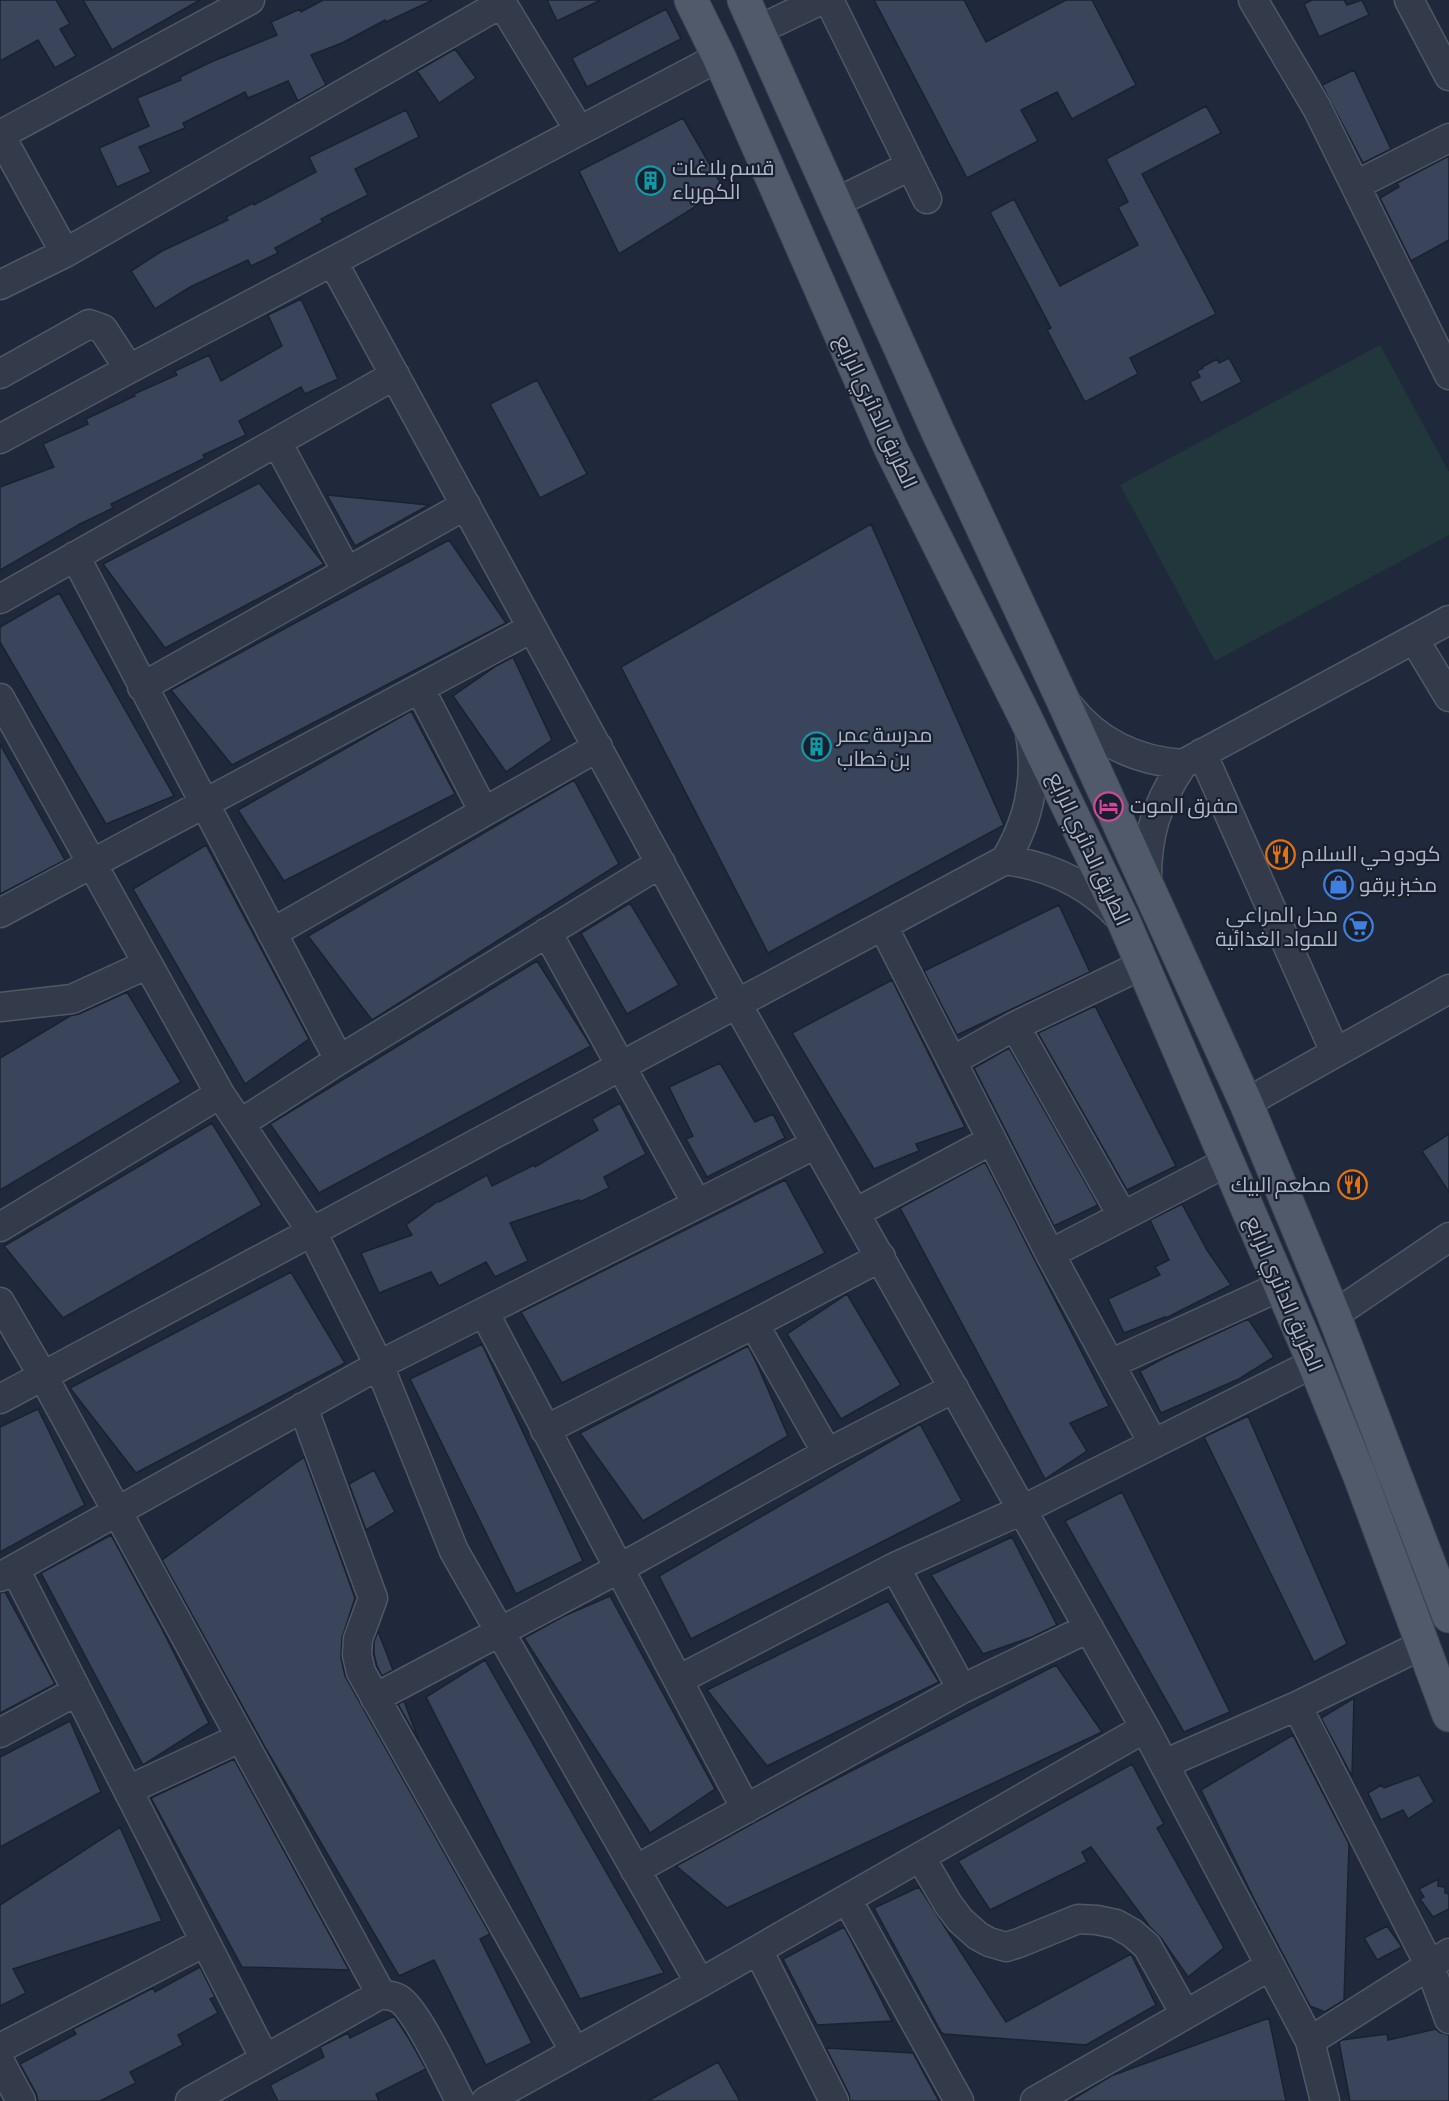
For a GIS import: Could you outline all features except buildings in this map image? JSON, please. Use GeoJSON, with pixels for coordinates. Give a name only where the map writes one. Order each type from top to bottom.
{"type":"FeatureCollection","features":[{"type":"Feature","properties":{"kind":"main road","name":"الطريق الدائري الرابع"},"geometry":{"type":"LineString","coordinates":[[691,0],[719,57],[891,448],[1124,922],[1314,1363],[1424,1644],[1449,1715]]}},
{"type":"Feature","properties":{"kind":"main road","name":"الطريق الدائري الرابع"},"geometry":{"type":"LineString","coordinates":[[744,0],[938,432],[1246,1103],[1334,1315],[1449,1616]]}},
{"type":"Feature","properties":{"kind":"street"},"geometry":{"type":"LineString","coordinates":[[65,253],[0,135],[250,0]]}},
{"type":"Feature","properties":{"kind":"street"},"geometry":{"type":"LineString","coordinates":[[759,30],[821,0]]}},
{"type":"Feature","properties":{"kind":"street"},"geometry":{"type":"LineString","coordinates":[[829,0],[927,199]]}},
{"type":"Feature","properties":{"kind":"street"},"geometry":{"type":"LineString","coordinates":[[1253,0],[1317,108],[1449,375]]}},
{"type":"Feature","properties":{"kind":"street"},"geometry":{"type":"LineString","coordinates":[[1409,0],[1449,76]]}},
{"type":"Feature","properties":{"kind":"street"},"geometry":{"type":"LineString","coordinates":[[0,285],[65,253],[501,1],[579,130]]}},
{"type":"Feature","properties":{"kind":"street"},"geometry":{"type":"LineString","coordinates":[[2,432],[129,369],[719,57]]}},
{"type":"Feature","properties":{"kind":"street"},"geometry":{"type":"LineString","coordinates":[[1356,185],[1449,138]]}},
{"type":"Feature","properties":{"kind":"street"},"geometry":{"type":"LineString","coordinates":[[835,203],[910,166]]}},
{"type":"Feature","properties":{"kind":"street"},"geometry":{"type":"LineString","coordinates":[[333,262],[737,1004],[1145,1728],[1310,2041],[1325,2101]]}},
{"type":"Feature","properties":{"kind":"street"},"geometry":{"type":"LineString","coordinates":[[0,374],[89,324],[103,329],[129,369]]}},
{"type":"Feature","properties":{"kind":"street"},"geometry":{"type":"LineString","coordinates":[[0,599],[395,375]]}},
{"type":"Feature","properties":{"kind":"street"},"geometry":{"type":"LineString","coordinates":[[277,442],[347,572]]}},
{"type":"Feature","properties":{"kind":"street"},"geometry":{"type":"LineString","coordinates":[[142,687],[466,505]]}},
{"type":"Feature","properties":{"kind":"street"},"geometry":{"type":"LineString","coordinates":[[75,556],[339,1060]]}},
{"type":"Feature","properties":{"kind":"street"},"geometry":{"type":"LineString","coordinates":[[1147,887],[1146,861],[1157,809],[1168,785],[1193,758],[1449,620]]}},
{"type":"Feature","properties":{"kind":"street"},"geometry":{"type":"LineString","coordinates":[[0,913],[532,628]]}},
{"type":"Feature","properties":{"kind":"street"},"geometry":{"type":"LineString","coordinates":[[1414,639],[1449,697]]}},
{"type":"Feature","properties":{"kind":"street"},"geometry":{"type":"LineString","coordinates":[[420,689],[484,812]]}},
{"type":"Feature","properties":{"kind":"street"},"geometry":{"type":"LineString","coordinates":[[1061,696],[1094,732],[1115,746],[1137,756],[1161,762],[1193,758]]}},
{"type":"Feature","properties":{"kind":"street"},"geometry":{"type":"LineString","coordinates":[[0,698],[220,1094],[312,1232],[380,1365],[454,1551],[700,1983]]}},
{"type":"Feature","properties":{"kind":"street"},"geometry":{"type":"LineString","coordinates":[[0,1399],[1005,860],[1022,827],[1032,791],[1033,753],[1025,717]]}},
{"type":"Feature","properties":{"kind":"street"},"geometry":{"type":"LineString","coordinates":[[272,933],[598,747]]}},
{"type":"Feature","properties":{"kind":"street"},"geometry":{"type":"LineString","coordinates":[[1193,758],[1335,1052]]}},
{"type":"Feature","properties":{"kind":"street"},"geometry":{"type":"LineString","coordinates":[[1005,860],[1045,868],[1073,880],[1097,896],[1124,922]]}},
{"type":"Feature","properties":{"kind":"street"},"geometry":{"type":"LineString","coordinates":[[241,1124],[339,1060],[661,863]]}},
{"type":"Feature","properties":{"kind":"street"},"geometry":{"type":"LineString","coordinates":[[883,926],[1050,1254],[1153,1443]]}},
{"type":"Feature","properties":{"kind":"street"},"geometry":{"type":"LineString","coordinates":[[547,932],[697,1204]]}},
{"type":"Feature","properties":{"kind":"street"},"geometry":{"type":"LineString","coordinates":[[0,1007],[72,999],[148,964]]}},
{"type":"Feature","properties":{"kind":"street"},"geometry":{"type":"LineString","coordinates":[[952,1061],[1015,1026],[1142,964]]}},
{"type":"Feature","properties":{"kind":"street"},"geometry":{"type":"LineString","coordinates":[[1246,1103],[1449,989]]}},
{"type":"Feature","properties":{"kind":"street"},"geometry":{"type":"LineString","coordinates":[[1015,1026],[1122,1215]]}},
{"type":"Feature","properties":{"kind":"street"},"geometry":{"type":"LineString","coordinates":[[0,1227],[220,1094]]}},
{"type":"Feature","properties":{"kind":"street"},"geometry":{"type":"LineString","coordinates":[[855,1213],[992,1140]]}},
{"type":"Feature","properties":{"kind":"street"},"geometry":{"type":"LineString","coordinates":[[265,2059],[77,1691],[7,1573],[380,1365],[816,1144]]}},
{"type":"Feature","properties":{"kind":"street"},"geometry":{"type":"LineString","coordinates":[[1050,1254],[1227,1162]]}},
{"type":"Feature","properties":{"kind":"street"},"geometry":{"type":"LineString","coordinates":[[1334,1315],[1449,1237]]}},
{"type":"Feature","properties":{"kind":"street"},"geometry":{"type":"LineString","coordinates":[[545,1430],[880,1257]]}},
{"type":"Feature","properties":{"kind":"street"},"geometry":{"type":"LineString","coordinates":[[1110,1364],[1281,1286]]}},
{"type":"Feature","properties":{"kind":"street"},"geometry":{"type":"LineString","coordinates":[[0,1302],[43,1376],[381,1994]]}},
{"type":"Feature","properties":{"kind":"street"},"geometry":{"type":"LineString","coordinates":[[484,1312],[746,1809]]}},
{"type":"Feature","properties":{"kind":"street"},"geometry":{"type":"LineString","coordinates":[[754,1324],[827,1453]]}},
{"type":"Feature","properties":{"kind":"street"},"geometry":{"type":"LineString","coordinates":[[678,1680],[895,1567],[1022,1510],[1314,1363]]}},
{"type":"Feature","properties":{"kind":"street"},"geometry":{"type":"LineString","coordinates":[[375,1698],[620,1568],[827,1453],[954,1388]]}},
{"type":"Feature","properties":{"kind":"street"},"geometry":{"type":"LineString","coordinates":[[303,1407],[371,1589],[373,1598],[358,1639],[357,1655],[362,1672],[575,2052]]}},
{"type":"Feature","properties":{"kind":"street"},"geometry":{"type":"LineString","coordinates":[[895,1567],[962,1689]]}},
{"type":"Feature","properties":{"kind":"street"},"geometry":{"type":"LineString","coordinates":[[635,1870],[962,1689],[1089,1628]]}},
{"type":"Feature","properties":{"kind":"street"},"geometry":{"type":"LineString","coordinates":[[1164,1764],[1297,1706],[1424,1644]]}},
{"type":"Feature","properties":{"kind":"street"},"geometry":{"type":"LineString","coordinates":[[0,1733],[77,1691]]}},
{"type":"Feature","properties":{"kind":"street"},"geometry":{"type":"LineString","coordinates":[[1297,1706],[1439,1958],[1449,2019]]}},
{"type":"Feature","properties":{"kind":"street"},"geometry":{"type":"LineString","coordinates":[[486,2101],[921,1858],[1145,1728]]}},
{"type":"Feature","properties":{"kind":"street"},"geometry":{"type":"LineString","coordinates":[[128,1790],[240,1738]]}},
{"type":"Feature","properties":{"kind":"street"},"geometry":{"type":"LineString","coordinates":[[921,1858],[960,1920],[978,1936],[989,1942],[1006,1947],[1078,1919],[1116,1924],[1132,1933],[1147,1946],[1185,2014]]}},
{"type":"Feature","properties":{"kind":"street"},"geometry":{"type":"LineString","coordinates":[[847,1899],[959,2101]]}},
{"type":"Feature","properties":{"kind":"street"},"geometry":{"type":"LineString","coordinates":[[0,2048],[205,1942]]}},
{"type":"Feature","properties":{"kind":"street"},"geometry":{"type":"LineString","coordinates":[[758,1950],[834,2101]]}},
{"type":"Feature","properties":{"kind":"street"},"geometry":{"type":"LineString","coordinates":[[1310,2041],[1439,1958]]}},
{"type":"Feature","properties":{"kind":"street"},"geometry":{"type":"LineString","coordinates":[[1035,2101],[1270,1966]]}},
{"type":"Feature","properties":{"kind":"street"},"geometry":{"type":"LineString","coordinates":[[190,2101],[381,1994],[398,1998],[405,2004],[419,2024],[460,2101]]}},
{"type":"Feature","properties":{"kind":"street"},"geometry":{"type":"LineString","coordinates":[[0,2062],[21,2101]]}},
{"type":"Feature","properties":{"kind":"green space"},"geometry":{"type":"Polygon","coordinates":[[[1380,345],[1449,472],[1449,535],[1215,661],[1120,485],[1380,345]]]}},
{"type":"Feature","properties":{"kind":"place","name":"قسم بلاغات الكهرباء"},"geometry":{"type":"Point","coordinates":[651,180]}},
{"type":"Feature","properties":{"kind":"place","name":"مدرسة عمر بن خطاب"},"geometry":{"type":"Point","coordinates":[816,747]}},
{"type":"Feature","properties":{"kind":"place","name":"مفرق الموت"},"geometry":{"type":"Point","coordinates":[1109,806]}},
{"type":"Feature","properties":{"kind":"place","name":"كودو حي السلام"},"geometry":{"type":"Point","coordinates":[1280,854]}},
{"type":"Feature","properties":{"kind":"place","name":"مخبز برقو"},"geometry":{"type":"Point","coordinates":[1338,885]}},
{"type":"Feature","properties":{"kind":"place","name":"محل المراعي للمواد الغذائية"},"geometry":{"type":"Point","coordinates":[1359,927]}},
{"type":"Feature","properties":{"kind":"place","name":"مطعم البيك"},"geometry":{"type":"Point","coordinates":[1352,1185]}}]}
